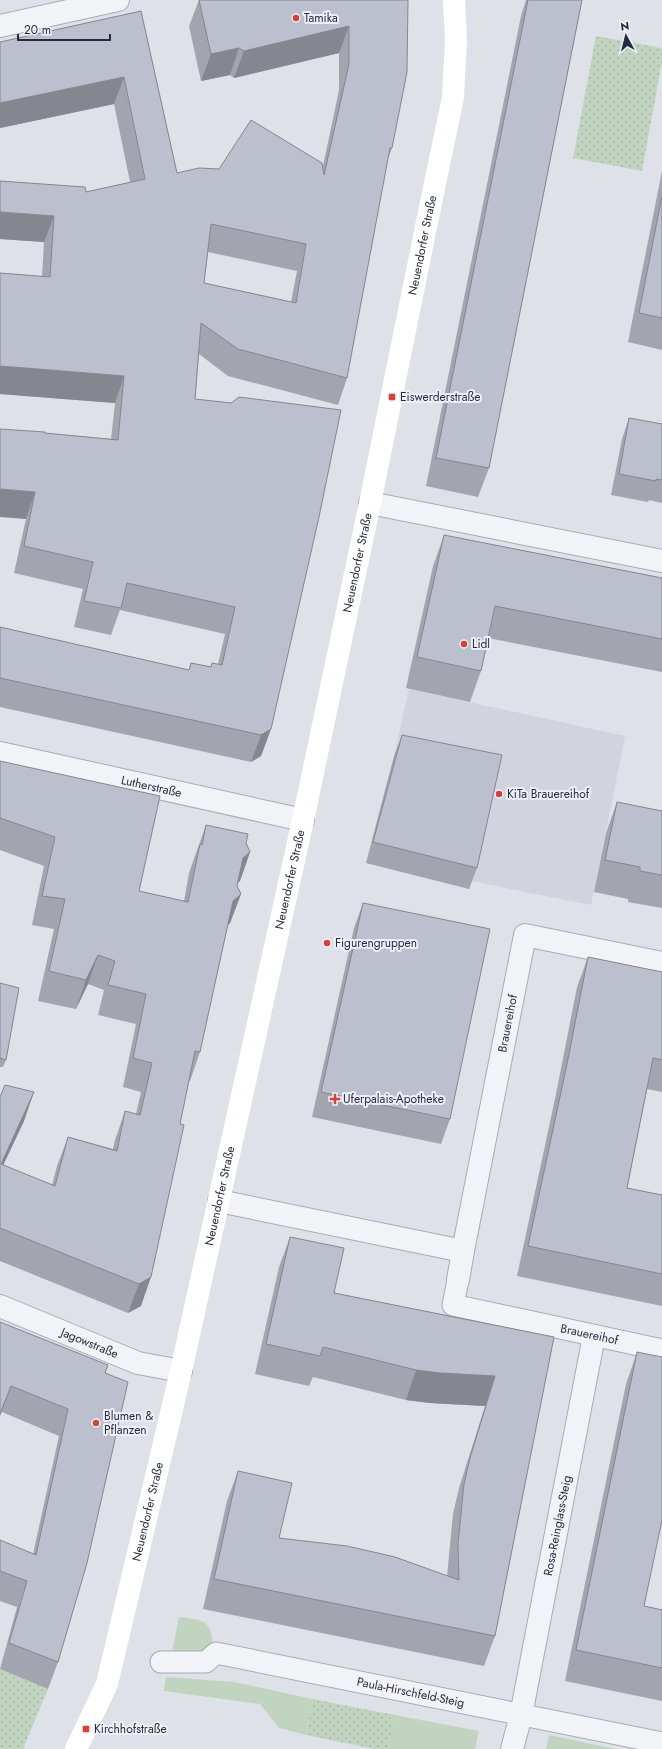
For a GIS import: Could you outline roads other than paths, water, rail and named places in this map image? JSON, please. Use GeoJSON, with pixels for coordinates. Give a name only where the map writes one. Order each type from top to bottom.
{"type":"FeatureCollection","features":[{"type":"Feature","properties":{"kind":"main road","name":"Neuendorfer Straße"},"geometry":{"type":"LineString","coordinates":[[76,1749],[107,1684],[181,1371],[303,820],[454,97],[456,40],[454,0]]}},
{"type":"Feature","properties":{"kind":"street"},"geometry":{"type":"LineString","coordinates":[[0,26],[118,0]]}},
{"type":"Feature","properties":{"kind":"street"},"geometry":{"type":"LineString","coordinates":[[370,503],[662,561]]}},
{"type":"Feature","properties":{"kind":"street","name":"Lutherstraße"},"geometry":{"type":"LineString","coordinates":[[0,753],[303,820]]}},
{"type":"Feature","properties":{"kind":"street","name":"Brauereihof"},"geometry":{"type":"LineString","coordinates":[[662,963],[525,935],[453,1304],[662,1350]]}},
{"type":"Feature","properties":{"kind":"street"},"geometry":{"type":"LineString","coordinates":[[219,1201],[464,1251]]}},
{"type":"Feature","properties":{"kind":"street","name":"Jagowstraße"},"geometry":{"type":"LineString","coordinates":[[0,1306],[138,1363],[181,1371]]}},
{"type":"Feature","properties":{"kind":"street","name":"Rosa-Reinglass-Steig"},"geometry":{"type":"LineString","coordinates":[[512,1749],[521,1715],[594,1336]]}},
{"type":"Feature","properties":{"kind":"street","name":"Paula-Hirschfeld-Steig"},"geometry":{"type":"LineString","coordinates":[[161,1662],[206,1662],[216,1653],[662,1743]]}},
{"type":"Feature","properties":{"kind":"place","name":"Tamika"},"geometry":{"type":"Point","coordinates":[296,18]}},
{"type":"Feature","properties":{"kind":"place","name":"Eiswerderstraße"},"geometry":{"type":"Point","coordinates":[392,397]}},
{"type":"Feature","properties":{"kind":"place","name":"Lidl"},"geometry":{"type":"Point","coordinates":[464,644]}},
{"type":"Feature","properties":{"kind":"place","name":"KiTa Brauereihof"},"geometry":{"type":"Point","coordinates":[499,794]}},
{"type":"Feature","properties":{"kind":"place","name":"Figurengruppen"},"geometry":{"type":"Point","coordinates":[327,943]}},
{"type":"Feature","properties":{"kind":"place","name":"Uferpalais-Apotheke"},"geometry":{"type":"Point","coordinates":[335,1099]}},
{"type":"Feature","properties":{"kind":"place","name":"Blumen & Pflanzen"},"geometry":{"type":"Point","coordinates":[96,1423]}},
{"type":"Feature","properties":{"kind":"place","name":"Kirchhofstraße"},"geometry":{"type":"Point","coordinates":[86,1729]}}]}
